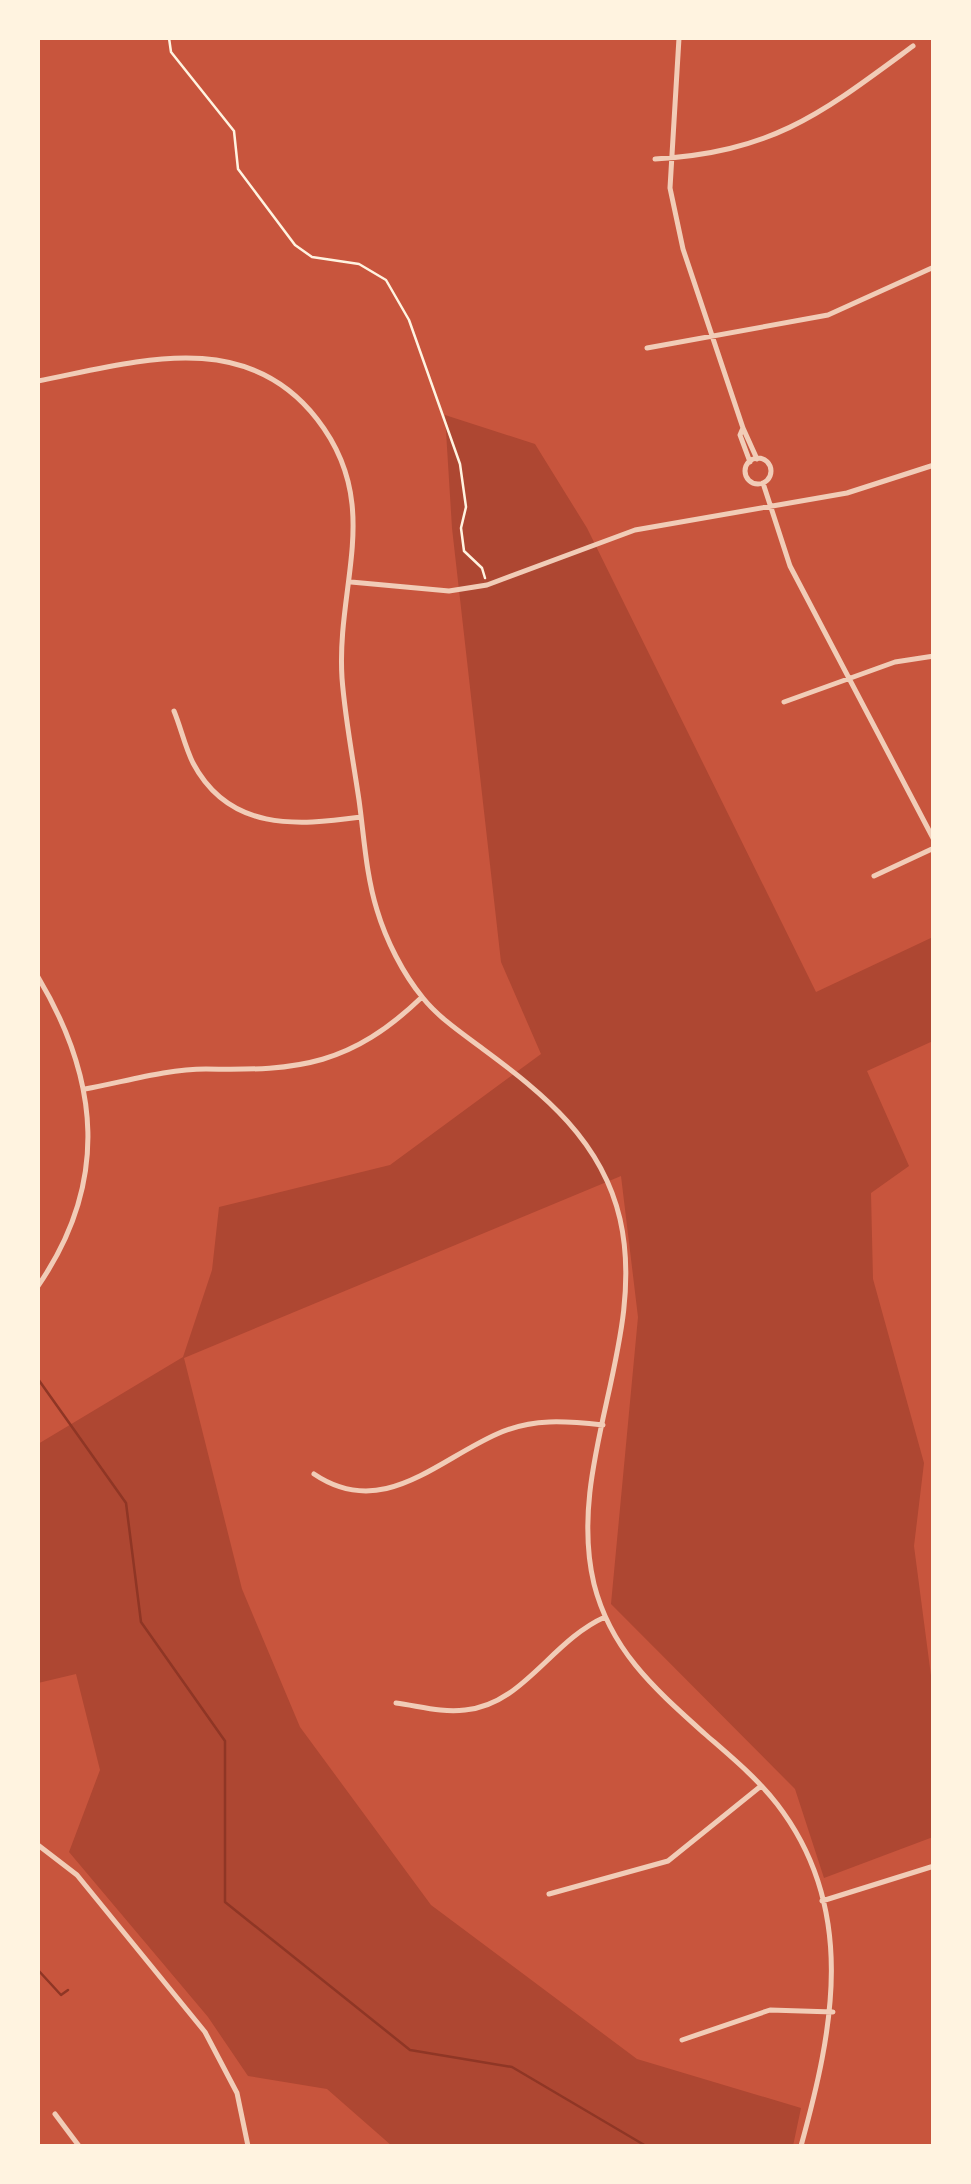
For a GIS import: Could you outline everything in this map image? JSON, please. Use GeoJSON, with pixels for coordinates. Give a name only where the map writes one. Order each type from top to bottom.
{"type":"FeatureCollection","features":[{"type":"Feature","properties":{"kind":"street"},"geometry":{"type":"LineString","coordinates":[[679,38],[670,188],[712,339],[754,460],[770,467],[769,478],[763,484]]}},
{"type":"Feature","properties":{"kind":"street"},"geometry":{"type":"LineString","coordinates":[[655,158],[720,153],[785,132],[821,114],[913,46]]}},
{"type":"Feature","properties":{"kind":"street"},"geometry":{"type":"LineString","coordinates":[[647,348],[712,339],[828,314],[934,267]]}},
{"type":"Feature","properties":{"kind":"street"},"geometry":{"type":"LineString","coordinates":[[38,381],[182,355],[237,362],[273,380],[314,414],[343,464],[354,510],[351,582],[342,632],[342,680],[378,915],[422,998],[551,1102],[592,1153],[613,1195],[624,1245],[624,1301],[588,1534],[594,1585],[619,1646],[643,1678],[761,1786],[793,1830],[822,1901],[831,1945],[832,2012],[801,2146]]}},
{"type":"Feature","properties":{"kind":"street"},"geometry":{"type":"LineString","coordinates":[[754,460],[745,472],[748,480],[763,484]]}},
{"type":"Feature","properties":{"kind":"street"},"geometry":{"type":"LineString","coordinates":[[351,582],[449,591],[487,584],[635,530],[847,493],[934,465]]}},
{"type":"Feature","properties":{"kind":"street"},"geometry":{"type":"LineString","coordinates":[[763,484],[790,566],[934,840]]}},
{"type":"Feature","properties":{"kind":"street"},"geometry":{"type":"LineString","coordinates":[[784,702],[896,662],[934,656]]}},
{"type":"Feature","properties":{"kind":"street"},"geometry":{"type":"LineString","coordinates":[[174,711],[201,776],[234,808],[289,825],[361,817]]}},
{"type":"Feature","properties":{"kind":"street"},"geometry":{"type":"LineString","coordinates":[[874,876],[934,848]]}},
{"type":"Feature","properties":{"kind":"street"},"geometry":{"type":"LineString","coordinates":[[38,977],[70,1038],[85,1088],[88,1140],[81,1194],[65,1238],[38,1286]]}},
{"type":"Feature","properties":{"kind":"street"},"geometry":{"type":"LineString","coordinates":[[85,1088],[205,1069],[246,1072],[319,1064],[374,1038],[422,998]]}},
{"type":"Feature","properties":{"kind":"street"},"geometry":{"type":"LineString","coordinates":[[934,1153],[934,1184]]}},
{"type":"Feature","properties":{"kind":"street"},"geometry":{"type":"LineString","coordinates":[[314,1474],[342,1488],[383,1490],[412,1482],[510,1429],[548,1421],[603,1424]]}},
{"type":"Feature","properties":{"kind":"street"},"geometry":{"type":"LineString","coordinates":[[396,1703],[454,1711],[494,1703],[522,1685],[569,1636],[606,1618]]}},
{"type":"Feature","properties":{"kind":"street"},"geometry":{"type":"LineString","coordinates":[[548,1894],[668,1861],[761,1786]]}},
{"type":"Feature","properties":{"kind":"street"},"geometry":{"type":"LineString","coordinates":[[38,1844],[77,1875],[205,2032],[237,2093],[248,2146]]}},
{"type":"Feature","properties":{"kind":"street"},"geometry":{"type":"LineString","coordinates":[[822,1901],[934,1866]]}},
{"type":"Feature","properties":{"kind":"street"},"geometry":{"type":"LineString","coordinates":[[682,2040],[770,2010],[832,2012]]}},
{"type":"Feature","properties":{"kind":"street"},"geometry":{"type":"LineString","coordinates":[[55,2114],[79,2146]]}},
{"type":"Feature","properties":{"kind":"path"},"geometry":{"type":"LineString","coordinates":[[169,38],[171,52],[234,131],[238,169],[284,234],[312,257],[353,262],[386,280],[409,320],[440,399],[460,464],[466,507],[461,528],[464,551],[482,568],[487,584]]}},
{"type":"Feature","properties":{"kind":"shaded area"},"geometry":{"type":"Polygon","coordinates":[[[445,415],[535,444],[587,528],[816,992],[933,937],[933,1041],[867,1071],[909,1166],[871,1193],[873,1279],[924,1463],[914,1546],[933,1691],[933,1837],[824,1878],[795,1789],[611,1604],[638,1317],[621,1176],[184,1358],[242,1589],[300,1727],[431,1905],[637,2059],[801,2108],[793,2146],[392,2146],[327,2089],[248,2076],[208,2017],[69,1852],[100,1770],[76,1674],[38,1683],[38,1444],[183,1357],[212,1270],[219,1207],[390,1165],[541,1054],[501,962],[452,528],[445,415]]]}},
{"type":"Feature","properties":{"kind":"waterway"},"geometry":{"type":"LineString","coordinates":[[38,1379],[126,1503],[141,1622],[225,1741],[225,1902],[410,2050],[512,2067],[646,2146]]}},
{"type":"Feature","properties":{"kind":"waterway"},"geometry":{"type":"LineString","coordinates":[[38,1970],[61,1995],[68,1990]]}}]}
